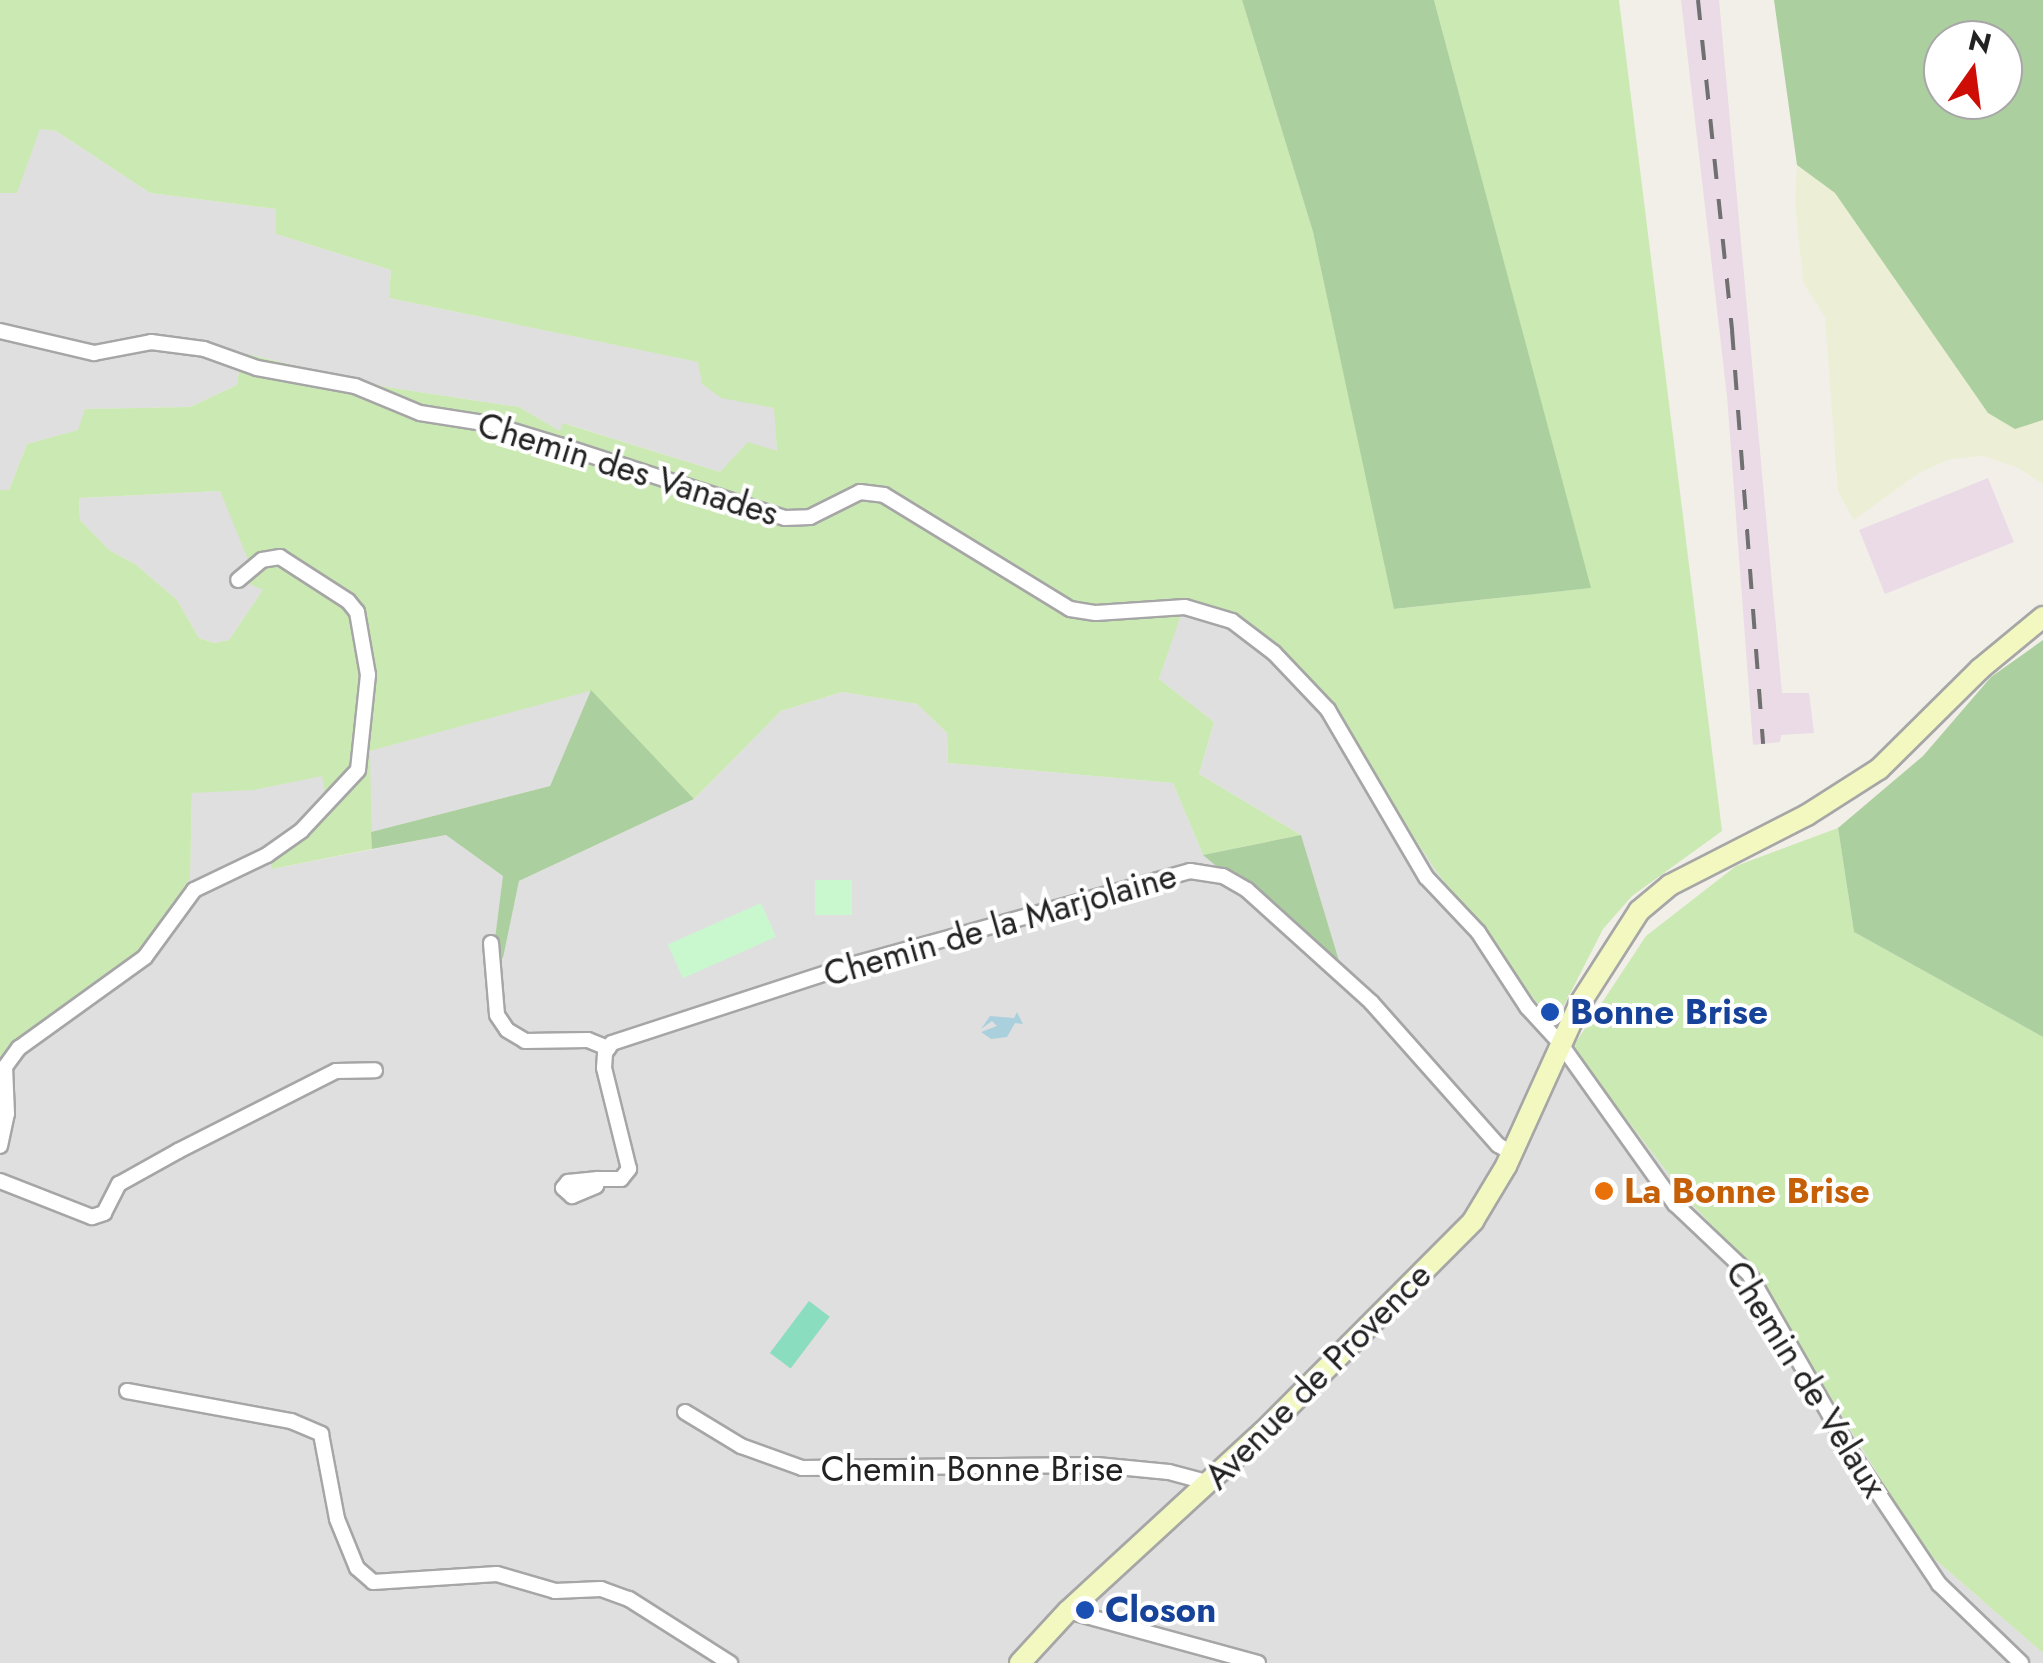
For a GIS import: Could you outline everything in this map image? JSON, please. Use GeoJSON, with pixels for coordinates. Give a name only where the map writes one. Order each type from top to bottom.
{"type":"FeatureCollection","features":[{"type":"Feature","properties":{"kind":"street","name":"Chemin des Vanades"},"geometry":{"type":"LineString","coordinates":[[0,332],[94,354],[150,342],[204,349],[257,368],[355,386],[420,412],[490,424],[559,444],[784,518],[810,517],[848,495],[872,492],[896,501],[1070,610],[1096,613],[1185,607],[1232,621],[1274,653],[1328,710],[1426,877],[1478,932],[1528,1008],[1559,1044]]}},
{"type":"Feature","properties":{"kind":"street"},"geometry":{"type":"LineString","coordinates":[[0,1146],[7,1114],[4,1067],[19,1048],[145,957],[194,890],[267,855],[302,831],[358,770],[368,675],[356,612],[348,602],[280,557],[262,560],[238,580]]}},
{"type":"Feature","properties":{"kind":"street","name":"Avenue de Provence"},"geometry":{"type":"LineString","coordinates":[[1020,1663],[1068,1611],[1210,1483],[1473,1222],[1512,1153],[1559,1044],[1622,932],[1652,899],[1727,853],[1820,807],[1879,770],[1980,669],[2043,617]]}},
{"type":"Feature","properties":{"kind":"street","name":"Chemin de la Marjolaine"},"geometry":{"type":"LineString","coordinates":[[608,1048],[679,1018],[869,960],[1173,875],[1206,872],[1247,890],[1370,1002],[1498,1145],[1512,1153]]}},
{"type":"Feature","properties":{"kind":"street"},"geometry":{"type":"LineString","coordinates":[[491,943],[497,1015],[507,1030],[525,1041],[588,1040],[608,1048],[604,1068],[629,1170],[621,1179],[598,1179]]}},
{"type":"Feature","properties":{"kind":"street","name":"Chemin de Velaux"},"geometry":{"type":"LineString","coordinates":[[1559,1044],[1676,1204],[1749,1274],[1854,1457],[1939,1584],[2021,1663]]}},
{"type":"Feature","properties":{"kind":"street"},"geometry":{"type":"LineString","coordinates":[[0,1181],[92,1217],[104,1213],[120,1184],[178,1151],[336,1072],[375,1070]]}},
{"type":"Feature","properties":{"kind":"street"},"geometry":{"type":"LineString","coordinates":[[127,1392],[310,1426],[323,1439],[336,1518],[358,1568],[373,1582],[496,1574],[555,1591],[601,1589],[629,1599],[730,1663]]}},
{"type":"Feature","properties":{"kind":"street","name":"Chemin Bonne Brise"},"geometry":{"type":"LineString","coordinates":[[686,1412],[741,1446],[802,1468],[1098,1465],[1169,1472],[1210,1483]]}},
{"type":"Feature","properties":{"kind":"street"},"geometry":{"type":"LineString","coordinates":[[1068,1611],[1258,1663]]}},
{"type":"Feature","properties":{"kind":"shaded area"},"geometry":{"type":"Polygon","coordinates":[[[1681,0],[1719,0],[1782,693],[1809,693],[1814,733],[1781,735],[1780,742],[1753,745],[1727,396],[1681,0]]]}},
{"type":"Feature","properties":{"kind":"shaded area"},"geometry":{"type":"Polygon","coordinates":[[[40,128],[56,131],[150,193],[276,209],[276,234],[391,270],[389,298],[699,362],[721,397],[775,408],[777,452],[720,472],[564,423],[561,432],[519,407],[386,387],[242,353],[237,385],[190,407],[85,409],[79,430],[27,444],[9,490],[0,490],[0,193],[17,192],[40,128]]]}},
{"type":"Feature","properties":{"kind":"shaded area"},"geometry":{"type":"Polygon","coordinates":[[[1988,478],[2014,542],[1885,594],[1859,530],[1988,478]]]}},
{"type":"Feature","properties":{"kind":"shaded area"},"geometry":{"type":"Polygon","coordinates":[[[220,491],[264,589],[229,640],[214,643],[199,638],[177,600],[135,564],[109,550],[80,520],[79,498],[220,491]]]}},
{"type":"Feature","properties":{"kind":"shaded area"},"geometry":{"type":"Polygon","coordinates":[[[1185,600],[1245,622],[1299,666],[1439,875],[1690,1202],[1754,1270],[1923,1549],[2043,1653],[2043,1663],[0,1663],[0,1067],[11,1045],[144,951],[190,878],[192,792],[254,790],[323,775],[327,798],[272,869],[446,835],[504,876],[493,954],[503,957],[519,881],[694,799],[781,711],[842,692],[917,704],[947,733],[948,763],[1173,783],[1203,855],[1301,835],[1199,774],[1214,722],[1159,679],[1185,600]]]}},
{"type":"Feature","properties":{"kind":"shaded area"},"geometry":{"type":"Polygon","coordinates":[[[591,690],[550,786],[371,832],[369,751],[591,690]]]}},
{"type":"Feature","properties":{"kind":"green space"},"geometry":{"type":"Polygon","coordinates":[[[0,0],[1242,0],[1313,232],[1395,609],[1590,588],[1434,0],[1619,0],[1722,831],[1632,896],[1603,929],[1554,1025],[1439,875],[1299,666],[1245,622],[1186,600],[1159,679],[1214,722],[1199,774],[1301,835],[1203,855],[1173,783],[948,763],[947,733],[917,704],[842,692],[781,711],[694,799],[590,691],[370,751],[372,849],[272,869],[267,847],[326,798],[322,776],[254,790],[192,793],[190,878],[144,951],[11,1045],[0,1067],[0,490],[9,490],[27,444],[78,430],[85,409],[190,407],[237,385],[242,353],[386,387],[519,407],[560,431],[563,423],[720,472],[748,442],[777,451],[774,408],[721,398],[702,384],[698,362],[389,298],[391,270],[276,234],[276,209],[150,193],[56,131],[40,129],[17,193],[0,193],[0,0]],[[220,491],[79,498],[80,520],[109,550],[135,564],[177,600],[199,638],[214,643],[229,640],[263,590],[234,577],[249,562],[220,491]]]}},
{"type":"Feature","properties":{"kind":"green space"},"geometry":{"type":"Polygon","coordinates":[[[1242,0],[1434,0],[1591,588],[1394,609],[1313,232],[1242,0]]]}},
{"type":"Feature","properties":{"kind":"green space"},"geometry":{"type":"Polygon","coordinates":[[[1774,0],[2043,0],[2043,420],[2015,429],[1988,413],[1835,193],[1797,165],[1774,0]]]}},
{"type":"Feature","properties":{"kind":"green space"},"geometry":{"type":"Polygon","coordinates":[[[1797,165],[1835,193],[2015,429],[2043,420],[2043,484],[2018,468],[1984,456],[1950,459],[1919,473],[1854,520],[1838,492],[1825,317],[1803,282],[1795,202],[1797,165]]]}},
{"type":"Feature","properties":{"kind":"green space"},"geometry":{"type":"Polygon","coordinates":[[[2043,640],[2043,1037],[1854,932],[1838,828],[1923,756],[1991,677],[2043,640]]]}},
{"type":"Feature","properties":{"kind":"green space"},"geometry":{"type":"Polygon","coordinates":[[[591,690],[694,799],[519,881],[503,958],[493,954],[503,876],[446,835],[372,849],[371,832],[550,786],[591,690]]]}},
{"type":"Feature","properties":{"kind":"green space"},"geometry":{"type":"Polygon","coordinates":[[[1838,828],[1854,932],[2043,1037],[2043,1653],[1923,1549],[1754,1270],[1690,1202],[1572,1048],[1646,936],[1736,866],[1838,828]]]}},
{"type":"Feature","properties":{"kind":"green space"},"geometry":{"type":"Polygon","coordinates":[[[1301,835],[1342,971],[1203,855],[1301,835]]]}},
{"type":"Feature","properties":{"kind":"green space"},"geometry":{"type":"Polygon","coordinates":[[[815,880],[852,880],[852,915],[815,915],[815,880]]]}},
{"type":"Feature","properties":{"kind":"green space"},"geometry":{"type":"Polygon","coordinates":[[[761,903],[776,937],[683,978],[668,944],[761,903]]]}},
{"type":"Feature","properties":{"kind":"green space"},"geometry":{"type":"Polygon","coordinates":[[[809,1301],[830,1317],[791,1369],[770,1353],[809,1301]]]}},
{"type":"Feature","properties":{"kind":"water"},"geometry":{"type":"Polygon","coordinates":[[[1017,1012],[1023,1024],[1015,1023],[1007,1037],[991,1039],[981,1032],[997,1026],[992,1021],[981,1029],[990,1016],[1014,1018],[1017,1012]]]}},
{"type":"Feature","properties":{"kind":"railway"},"geometry":{"type":"LineString","coordinates":[[1698,0],[1732,330],[1763,744]]}},
{"type":"Feature","properties":{"kind":"place","name":"Bonne Brise"},"geometry":{"type":"Point","coordinates":[1550,1012]}},
{"type":"Feature","properties":{"kind":"place","name":"La Bonne Brise"},"geometry":{"type":"Point","coordinates":[1604,1191]}},
{"type":"Feature","properties":{"kind":"place","name":"Closon"},"geometry":{"type":"Point","coordinates":[1085,1610]}}]}
